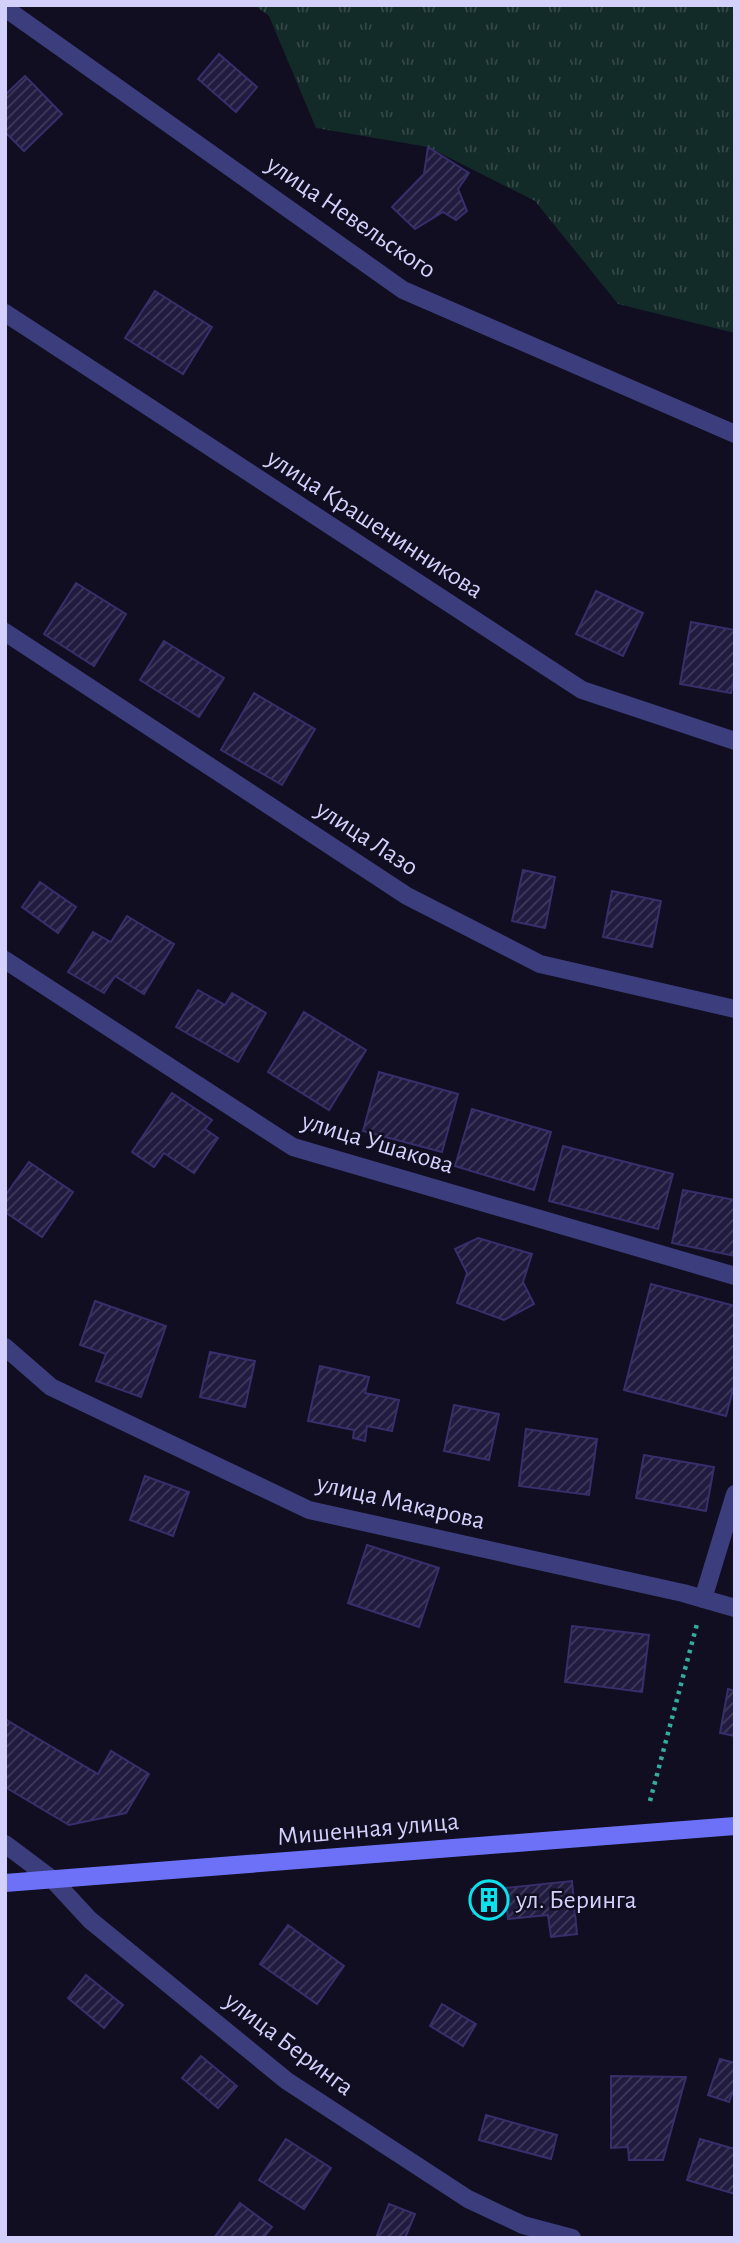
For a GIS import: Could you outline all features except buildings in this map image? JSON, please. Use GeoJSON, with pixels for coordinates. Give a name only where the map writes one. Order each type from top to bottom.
{"type":"FeatureCollection","features":[{"type":"Feature","properties":{"kind":"main road","name":"Мишенная улица"},"geometry":{"type":"LineString","coordinates":[[5,1883],[735,1826]]}},
{"type":"Feature","properties":{"kind":"street","name":"улица Невельского"},"geometry":{"type":"LineString","coordinates":[[5,8],[403,290],[735,434]]}},
{"type":"Feature","properties":{"kind":"street","name":"улица Крашенинникова"},"geometry":{"type":"LineString","coordinates":[[5,313],[582,690],[735,741]]}},
{"type":"Feature","properties":{"kind":"street","name":"улица Лазо"},"geometry":{"type":"LineString","coordinates":[[5,632],[419,902],[540,964],[735,1009]]}},
{"type":"Feature","properties":{"kind":"street","name":"улица Ушакова"},"geometry":{"type":"LineString","coordinates":[[5,960],[293,1147],[735,1276]]}},
{"type":"Feature","properties":{"kind":"street","name":"улица Макарова"},"geometry":{"type":"LineString","coordinates":[[5,1347],[51,1387],[309,1510],[735,1608]]}},
{"type":"Feature","properties":{"kind":"street"},"geometry":{"type":"LineString","coordinates":[[703,1599],[735,1494]]}},
{"type":"Feature","properties":{"kind":"street","name":"улица Беринга"},"geometry":{"type":"LineString","coordinates":[[5,1844],[53,1880],[90,1920],[287,2081],[468,2199],[523,2225],[572,2238]]}},
{"type":"Feature","properties":{"kind":"path"},"geometry":{"type":"LineString","coordinates":[[650,1801],[703,1599]]}},
{"type":"Feature","properties":{"kind":"green space"},"geometry":{"type":"Polygon","coordinates":[[[254,5],[735,5],[735,333],[618,304],[535,201],[428,147],[316,128],[269,16],[254,5]]]}},
{"type":"Feature","properties":{"kind":"place","name":"ул. Беринга"},"geometry":{"type":"Point","coordinates":[489,1900]}}]}
